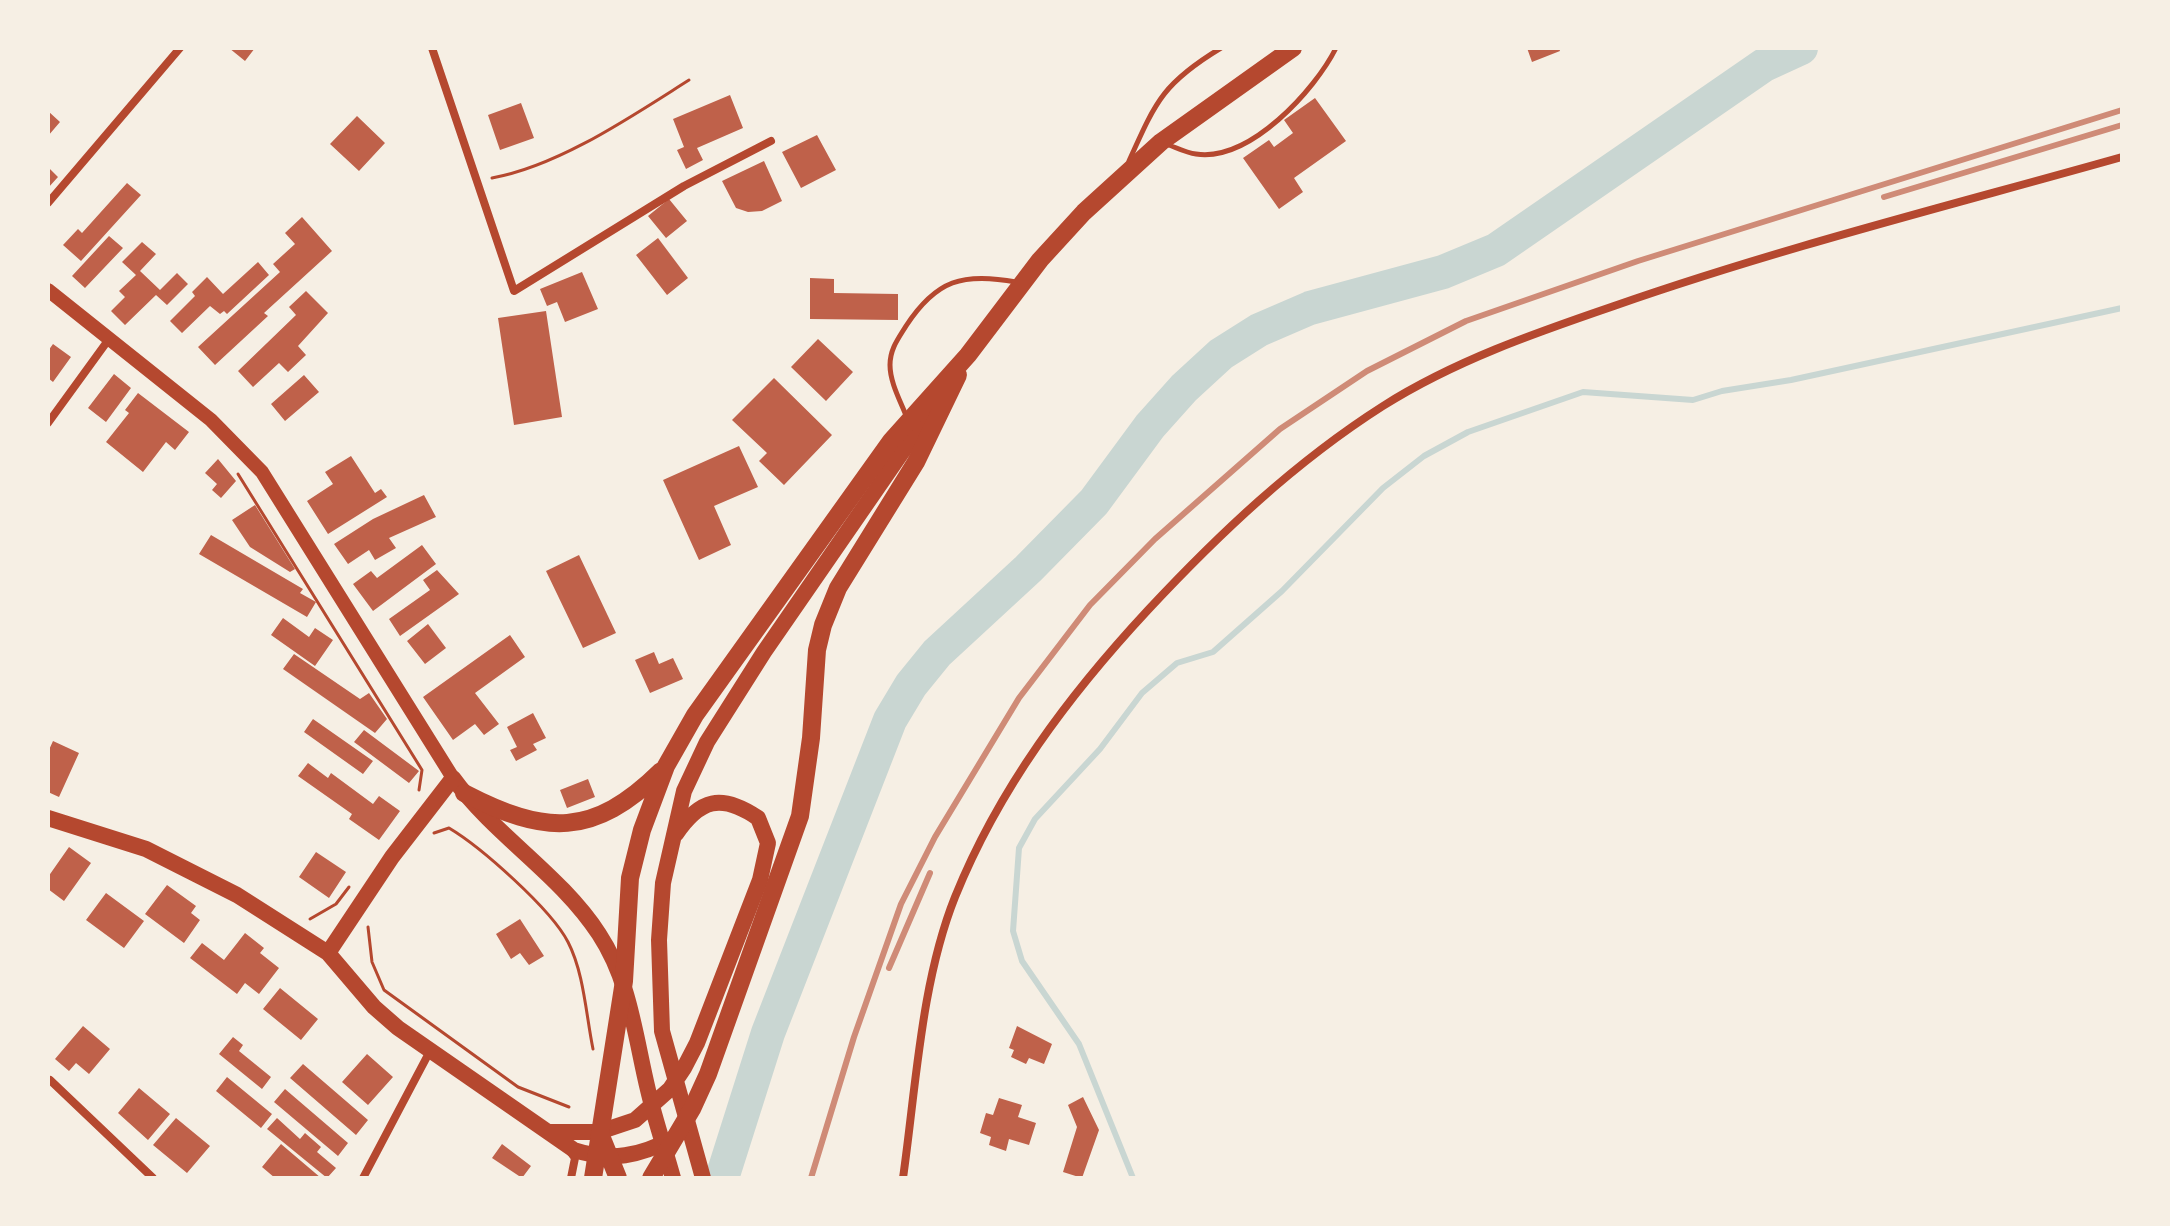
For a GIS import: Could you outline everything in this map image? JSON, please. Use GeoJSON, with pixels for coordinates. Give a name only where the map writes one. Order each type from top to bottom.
{"type":"FeatureCollection","features":[{"type":"Feature","properties":{"kind":"highway"},"geometry":{"type":"LineString","coordinates":[[593,1178],[624,981],[630,878],[642,830],[666,766],[757,624],[908,422],[968,355],[1021,283],[1084,212],[1161,142],[1293,48]]}},
{"type":"Feature","properties":{"kind":"highway"},"geometry":{"type":"LineString","coordinates":[[651,1178],[708,1074],[795,836],[805,786],[814,671],[823,625],[838,588],[916,462],[968,355]]}},
{"type":"Feature","properties":{"kind":"highway"},"geometry":{"type":"LineString","coordinates":[[458,785],[531,822],[580,824],[603,816],[626,801],[666,766]]}},
{"type":"Feature","properties":{"kind":"highway"},"geometry":{"type":"LineString","coordinates":[[599,1132],[618,1178]]}},
{"type":"Feature","properties":{"kind":"main road"},"geometry":{"type":"LineString","coordinates":[[48,290],[211,420],[262,472],[458,785],[584,914],[613,957],[624,981],[644,1072],[673,1178]]}},
{"type":"Feature","properties":{"kind":"main road"},"geometry":{"type":"LineString","coordinates":[[703,1178],[662,1031],[659,940],[670,842],[684,791],[718,724],[968,355]]}},
{"type":"Feature","properties":{"kind":"main road"},"geometry":{"type":"LineString","coordinates":[[328,953],[392,857],[458,785]]}},
{"type":"Feature","properties":{"kind":"main road"},"geometry":{"type":"LineString","coordinates":[[546,1131],[599,1132],[635,1120],[670,1089],[697,1043],[760,880],[768,843],[758,818],[720,802],[702,805],[687,817],[670,842]]}},
{"type":"Feature","properties":{"kind":"main road"},"geometry":{"type":"LineString","coordinates":[[48,818],[101,833],[187,868],[299,933],[328,953],[374,1007],[430,1051],[566,1146],[591,1156],[610,1158],[637,1154],[674,1138]]}},
{"type":"Feature","properties":{"kind":"street"},"geometry":{"type":"LineString","coordinates":[[48,203],[180,48]]}},
{"type":"Feature","properties":{"kind":"street"},"geometry":{"type":"LineString","coordinates":[[432,48],[514,291],[684,186],[771,141]]}},
{"type":"Feature","properties":{"kind":"street"},"geometry":{"type":"LineString","coordinates":[[903,1178],[935,959],[954,899],[981,839],[1047,730],[1100,662],[1191,564],[1296,468],[1397,398],[1473,358],[1710,272],[2122,157]]}},
{"type":"Feature","properties":{"kind":"street"},"geometry":{"type":"LineString","coordinates":[[48,423],[109,339]]}},
{"type":"Feature","properties":{"kind":"street"},"geometry":{"type":"LineString","coordinates":[[363,1178],[430,1051]]}},
{"type":"Feature","properties":{"kind":"street"},"geometry":{"type":"LineString","coordinates":[[50,1080],[153,1178]]}},
{"type":"Feature","properties":{"kind":"street"},"geometry":{"type":"LineString","coordinates":[[566,1146],[575,1158],[571,1178]]}},
{"type":"Feature","properties":{"kind":"lane"},"geometry":{"type":"LineString","coordinates":[[1122,176],[1164,89],[1184,70],[1221,48]]}},
{"type":"Feature","properties":{"kind":"lane"},"geometry":{"type":"LineString","coordinates":[[1161,142],[1197,155],[1247,141],[1313,88],[1336,48]]}},
{"type":"Feature","properties":{"kind":"lane"},"geometry":{"type":"LineString","coordinates":[[908,422],[890,369],[891,350],[914,314],[941,286],[967,278],[1021,283]]}},
{"type":"Feature","properties":{"kind":"path"},"geometry":{"type":"LineString","coordinates":[[477,181],[517,174],[620,124],[689,80]]}},
{"type":"Feature","properties":{"kind":"path"},"geometry":{"type":"LineString","coordinates":[[229,463],[256,499],[422,770],[419,791],[412,802]]}},
{"type":"Feature","properties":{"kind":"path"},"geometry":{"type":"LineString","coordinates":[[427,840],[449,828],[470,841],[546,914],[568,941],[594,1053],[615,1051]]}},
{"type":"Feature","properties":{"kind":"path"},"geometry":{"type":"LineString","coordinates":[[299,933],[310,918],[336,904],[353,881]]}},
{"type":"Feature","properties":{"kind":"path"},"geometry":{"type":"LineString","coordinates":[[371,919],[367,929],[372,962],[384,990],[518,1087],[569,1107]]}},
{"type":"Feature","properties":{"kind":"building"},"geometry":{"type":"Polygon","coordinates":[[[229,48],[255,48],[245,61],[229,48]]]}},
{"type":"Feature","properties":{"kind":"building"},"geometry":{"type":"Polygon","coordinates":[[[1527,48],[1559,48],[1560,51],[1532,62],[1527,48]]]}},
{"type":"Feature","properties":{"kind":"building"},"geometry":{"type":"Polygon","coordinates":[[[730,95],[743,128],[697,148],[703,160],[686,169],[677,150],[684,147],[673,119],[730,95]]]}},
{"type":"Feature","properties":{"kind":"building"},"geometry":{"type":"Polygon","coordinates":[[[1315,98],[1346,141],[1294,178],[1303,192],[1279,209],[1243,158],[1269,140],[1274,147],[1293,133],[1284,120],[1315,98]]]}},
{"type":"Feature","properties":{"kind":"building"},"geometry":{"type":"Polygon","coordinates":[[[521,103],[534,138],[500,150],[488,115],[521,103]]]}},
{"type":"Feature","properties":{"kind":"building"},"geometry":{"type":"Polygon","coordinates":[[[48,111],[60,122],[48,136],[48,111]]]}},
{"type":"Feature","properties":{"kind":"building"},"geometry":{"type":"Polygon","coordinates":[[[357,116],[385,143],[359,171],[330,144],[357,116]]]}},
{"type":"Feature","properties":{"kind":"building"},"geometry":{"type":"Polygon","coordinates":[[[817,135],[836,170],[801,188],[782,152],[817,135]]]}},
{"type":"Feature","properties":{"kind":"building"},"geometry":{"type":"Polygon","coordinates":[[[764,161],[782,201],[762,211],[748,212],[736,208],[722,181],[764,161]]]}},
{"type":"Feature","properties":{"kind":"building"},"geometry":{"type":"Polygon","coordinates":[[[48,167],[58,177],[48,188],[48,167]]]}},
{"type":"Feature","properties":{"kind":"building"},"geometry":{"type":"Polygon","coordinates":[[[127,183],[141,195],[81,261],[63,245],[78,229],[82,233],[127,183]]]}},
{"type":"Feature","properties":{"kind":"building"},"geometry":{"type":"Polygon","coordinates":[[[669,199],[687,221],[666,238],[648,216],[669,199]]]}},
{"type":"Feature","properties":{"kind":"building"},"geometry":{"type":"Polygon","coordinates":[[[302,217],[332,251],[264,313],[268,316],[215,365],[198,347],[280,272],[273,264],[295,244],[285,233],[302,217]]]}},
{"type":"Feature","properties":{"kind":"building"},"geometry":{"type":"Polygon","coordinates":[[[109,236],[123,248],[85,288],[72,276],[109,236]]]}},
{"type":"Feature","properties":{"kind":"building"},"geometry":{"type":"Polygon","coordinates":[[[658,238],[688,278],[667,295],[636,255],[658,238]]]}},
{"type":"Feature","properties":{"kind":"building"},"geometry":{"type":"Polygon","coordinates":[[[142,242],[156,254],[140,271],[160,290],[177,273],[188,284],[167,305],[156,295],[125,325],[111,311],[125,297],[119,291],[136,275],[122,262],[142,242]]]}},
{"type":"Feature","properties":{"kind":"building"},"geometry":{"type":"Polygon","coordinates":[[[258,262],[269,275],[227,314],[224,311],[220,314],[210,306],[182,333],[170,321],[195,296],[192,292],[207,277],[223,294],[258,262]]]}},
{"type":"Feature","properties":{"kind":"building"},"geometry":{"type":"Polygon","coordinates":[[[582,272],[598,309],[565,322],[557,302],[547,306],[540,289],[582,272]]]}},
{"type":"Feature","properties":{"kind":"building"},"geometry":{"type":"Polygon","coordinates":[[[810,278],[834,279],[834,293],[898,294],[898,320],[810,319],[810,278]]]}},
{"type":"Feature","properties":{"kind":"building"},"geometry":{"type":"Polygon","coordinates":[[[306,291],[328,313],[298,346],[306,355],[288,372],[279,363],[253,387],[238,371],[296,315],[289,307],[306,291]]]}},
{"type":"Feature","properties":{"kind":"building"},"geometry":{"type":"Polygon","coordinates":[[[546,311],[562,417],[514,425],[498,318],[546,311]]]}},
{"type":"Feature","properties":{"kind":"building"},"geometry":{"type":"Polygon","coordinates":[[[818,339],[853,372],[826,401],[791,367],[818,339]]]}},
{"type":"Feature","properties":{"kind":"building"},"geometry":{"type":"Polygon","coordinates":[[[53,344],[71,357],[53,382],[48,378],[48,351],[53,344]]]}},
{"type":"Feature","properties":{"kind":"building"},"geometry":{"type":"Polygon","coordinates":[[[114,374],[131,388],[106,422],[88,408],[114,374]]]}},
{"type":"Feature","properties":{"kind":"building"},"geometry":{"type":"Polygon","coordinates":[[[304,375],[319,392],[285,421],[271,404],[304,375]]]}},
{"type":"Feature","properties":{"kind":"building"},"geometry":{"type":"Polygon","coordinates":[[[774,378],[832,435],[784,485],[759,461],[767,453],[732,420],[774,378]]]}},
{"type":"Feature","properties":{"kind":"building"},"geometry":{"type":"Polygon","coordinates":[[[138,393],[189,432],[175,450],[166,442],[143,472],[106,442],[129,413],[125,410],[138,393]]]}},
{"type":"Feature","properties":{"kind":"building"},"geometry":{"type":"Polygon","coordinates":[[[739,446],[758,487],[714,506],[731,545],[699,560],[663,480],[739,446]]]}},
{"type":"Feature","properties":{"kind":"building"},"geometry":{"type":"Polygon","coordinates":[[[351,456],[375,493],[381,489],[387,497],[328,534],[307,501],[333,484],[325,472],[351,456]]]}},
{"type":"Feature","properties":{"kind":"building"},"geometry":{"type":"Polygon","coordinates":[[[218,459],[236,481],[221,498],[212,490],[217,484],[205,473],[218,459]]]}},
{"type":"Feature","properties":{"kind":"building"},"geometry":{"type":"Polygon","coordinates":[[[424,495],[436,517],[389,538],[396,548],[375,560],[369,550],[348,564],[334,544],[373,519],[424,495]]]}},
{"type":"Feature","properties":{"kind":"building"},"geometry":{"type":"Polygon","coordinates":[[[255,505],[295,569],[290,572],[250,547],[232,520],[255,505]]]}},
{"type":"Feature","properties":{"kind":"building"},"geometry":{"type":"Polygon","coordinates":[[[211,535],[303,589],[300,593],[316,602],[307,617],[199,554],[211,535]]]}},
{"type":"Feature","properties":{"kind":"building"},"geometry":{"type":"Polygon","coordinates":[[[422,545],[436,564],[373,611],[353,584],[371,571],[377,578],[422,545]]]}},
{"type":"Feature","properties":{"kind":"building"},"geometry":{"type":"Polygon","coordinates":[[[579,555],[616,633],[583,648],[546,571],[579,555]]]}},
{"type":"Feature","properties":{"kind":"building"},"geometry":{"type":"Polygon","coordinates":[[[437,570],[459,594],[400,636],[389,619],[430,590],[423,580],[437,570]]]}},
{"type":"Feature","properties":{"kind":"building"},"geometry":{"type":"Polygon","coordinates":[[[283,618],[309,637],[315,628],[333,640],[315,666],[271,635],[283,618]]]}},
{"type":"Feature","properties":{"kind":"building"},"geometry":{"type":"Polygon","coordinates":[[[428,624],[446,648],[425,664],[407,641],[428,624]]]}},
{"type":"Feature","properties":{"kind":"building"},"geometry":{"type":"Polygon","coordinates":[[[510,635],[525,657],[475,693],[499,724],[484,735],[475,724],[453,740],[423,697],[510,635]]]}},
{"type":"Feature","properties":{"kind":"building"},"geometry":{"type":"Polygon","coordinates":[[[654,652],[659,664],[673,658],[683,679],[650,693],[635,660],[654,652]]]}},
{"type":"Feature","properties":{"kind":"building"},"geometry":{"type":"Polygon","coordinates":[[[294,654],[360,699],[369,693],[387,719],[375,733],[283,669],[294,654]]]}},
{"type":"Feature","properties":{"kind":"building"},"geometry":{"type":"Polygon","coordinates":[[[533,713],[546,738],[533,744],[537,750],[516,761],[510,750],[517,747],[507,727],[533,713]]]}},
{"type":"Feature","properties":{"kind":"building"},"geometry":{"type":"Polygon","coordinates":[[[313,719],[373,761],[363,774],[304,732],[313,719]]]}},
{"type":"Feature","properties":{"kind":"building"},"geometry":{"type":"Polygon","coordinates":[[[364,730],[419,771],[409,783],[354,742],[364,730]]]}},
{"type":"Feature","properties":{"kind":"building"},"geometry":{"type":"Polygon","coordinates":[[[53,741],[79,753],[59,797],[48,792],[48,752],[53,741]]]}},
{"type":"Feature","properties":{"kind":"building"},"geometry":{"type":"Polygon","coordinates":[[[308,763],[328,778],[331,773],[373,804],[379,796],[400,811],[379,840],[349,819],[352,814],[298,776],[308,763]]]}},
{"type":"Feature","properties":{"kind":"building"},"geometry":{"type":"Polygon","coordinates":[[[588,779],[595,797],[567,808],[560,790],[588,779]]]}},
{"type":"Feature","properties":{"kind":"building"},"geometry":{"type":"Polygon","coordinates":[[[69,847],[91,863],[64,901],[48,889],[48,877],[69,847]]]}},
{"type":"Feature","properties":{"kind":"building"},"geometry":{"type":"Polygon","coordinates":[[[316,852],[346,872],[329,898],[299,877],[316,852]]]}},
{"type":"Feature","properties":{"kind":"building"},"geometry":{"type":"Polygon","coordinates":[[[167,885],[196,906],[191,913],[200,920],[184,943],[145,914],[167,885]]]}},
{"type":"Feature","properties":{"kind":"building"},"geometry":{"type":"Polygon","coordinates":[[[106,893],[144,921],[124,948],[86,920],[106,893]]]}},
{"type":"Feature","properties":{"kind":"building"},"geometry":{"type":"Polygon","coordinates":[[[520,919],[544,956],[529,965],[520,953],[511,959],[496,934],[520,919]]]}},
{"type":"Feature","properties":{"kind":"building"},"geometry":{"type":"Polygon","coordinates":[[[245,933],[264,948],[260,953],[279,968],[259,994],[245,983],[237,994],[190,958],[202,943],[224,960],[245,933]]]}},
{"type":"Feature","properties":{"kind":"building"},"geometry":{"type":"Polygon","coordinates":[[[280,988],[318,1019],[301,1040],[263,1009],[280,988]]]}},
{"type":"Feature","properties":{"kind":"building"},"geometry":{"type":"Polygon","coordinates":[[[83,1026],[110,1049],[89,1074],[76,1063],[69,1071],[55,1059],[83,1026]]]}},
{"type":"Feature","properties":{"kind":"building"},"geometry":{"type":"Polygon","coordinates":[[[1017,1026],[1052,1044],[1044,1064],[1029,1058],[1026,1064],[1011,1057],[1014,1050],[1009,1048],[1017,1026]]]}},
{"type":"Feature","properties":{"kind":"building"},"geometry":{"type":"Polygon","coordinates":[[[233,1037],[243,1045],[239,1051],[271,1077],[262,1089],[219,1054],[233,1037]]]}},
{"type":"Feature","properties":{"kind":"building"},"geometry":{"type":"Polygon","coordinates":[[[367,1054],[393,1077],[368,1105],[342,1082],[367,1054]]]}},
{"type":"Feature","properties":{"kind":"building"},"geometry":{"type":"Polygon","coordinates":[[[303,1064],[368,1120],[356,1135],[290,1078],[303,1064]]]}},
{"type":"Feature","properties":{"kind":"building"},"geometry":{"type":"Polygon","coordinates":[[[227,1077],[272,1114],[261,1128],[216,1091],[227,1077]]]}},
{"type":"Feature","properties":{"kind":"building"},"geometry":{"type":"Polygon","coordinates":[[[139,1088],[170,1114],[148,1140],[118,1113],[139,1088]]]}},
{"type":"Feature","properties":{"kind":"building"},"geometry":{"type":"Polygon","coordinates":[[[285,1089],[348,1143],[338,1156],[274,1102],[285,1089]]]}},
{"type":"Feature","properties":{"kind":"building"},"geometry":{"type":"Polygon","coordinates":[[[1083,1097],[1099,1130],[1082,1178],[1063,1172],[1077,1127],[1068,1105],[1083,1097]]]}},
{"type":"Feature","properties":{"kind":"building"},"geometry":{"type":"Polygon","coordinates":[[[999,1098],[1022,1105],[1018,1117],[1036,1123],[1029,1145],[1009,1139],[1006,1151],[989,1145],[991,1137],[980,1133],[986,1113],[993,1115],[999,1098]]]}},
{"type":"Feature","properties":{"kind":"building"},"geometry":{"type":"Polygon","coordinates":[[[176,1118],[210,1146],[187,1173],[153,1145],[176,1118]]]}},
{"type":"Feature","properties":{"kind":"building"},"geometry":{"type":"Polygon","coordinates":[[[277,1118],[300,1139],[305,1133],[321,1147],[317,1152],[336,1168],[327,1178],[267,1129],[277,1118]]]}},
{"type":"Feature","properties":{"kind":"building"},"geometry":{"type":"Polygon","coordinates":[[[281,1144],[321,1178],[275,1178],[262,1167],[281,1144]]]}},
{"type":"Feature","properties":{"kind":"building"},"geometry":{"type":"Polygon","coordinates":[[[502,1144],[531,1166],[522,1178],[492,1158],[502,1144]]]}},
{"type":"Feature","properties":{"kind":"waterway"},"geometry":{"type":"LineString","coordinates":[[722,1178],[768,1033],[890,720],[911,685],[937,653],[1028,569],[1094,502],[1150,426],[1184,388],[1221,354],[1259,330],[1310,308],[1443,272],[1496,250],[1764,65],[1801,48]]}},
{"type":"Feature","properties":{"kind":"waterway"},"geometry":{"type":"LineString","coordinates":[[1133,1178],[1079,1044],[1022,961],[1013,931],[1019,848],[1035,819],[1100,749],[1142,693],[1177,663],[1213,652],[1282,591],[1383,488],[1424,456],[1468,432],[1583,392],[1693,400],[1722,391],[1791,380],[2122,308]]}},
{"type":"Feature","properties":{"kind":"railway"},"geometry":{"type":"LineString","coordinates":[[811,1178],[854,1037],[901,904],[935,837],[1019,698],[1090,605],[1155,539],[1280,429],[1367,371],[1466,321],[1638,261],[2122,110]]}},
{"type":"Feature","properties":{"kind":"railway"},"geometry":{"type":"LineString","coordinates":[[1884,197],[2122,125]]}},
{"type":"Feature","properties":{"kind":"railway"},"geometry":{"type":"LineString","coordinates":[[889,968],[930,873]]}}]}
